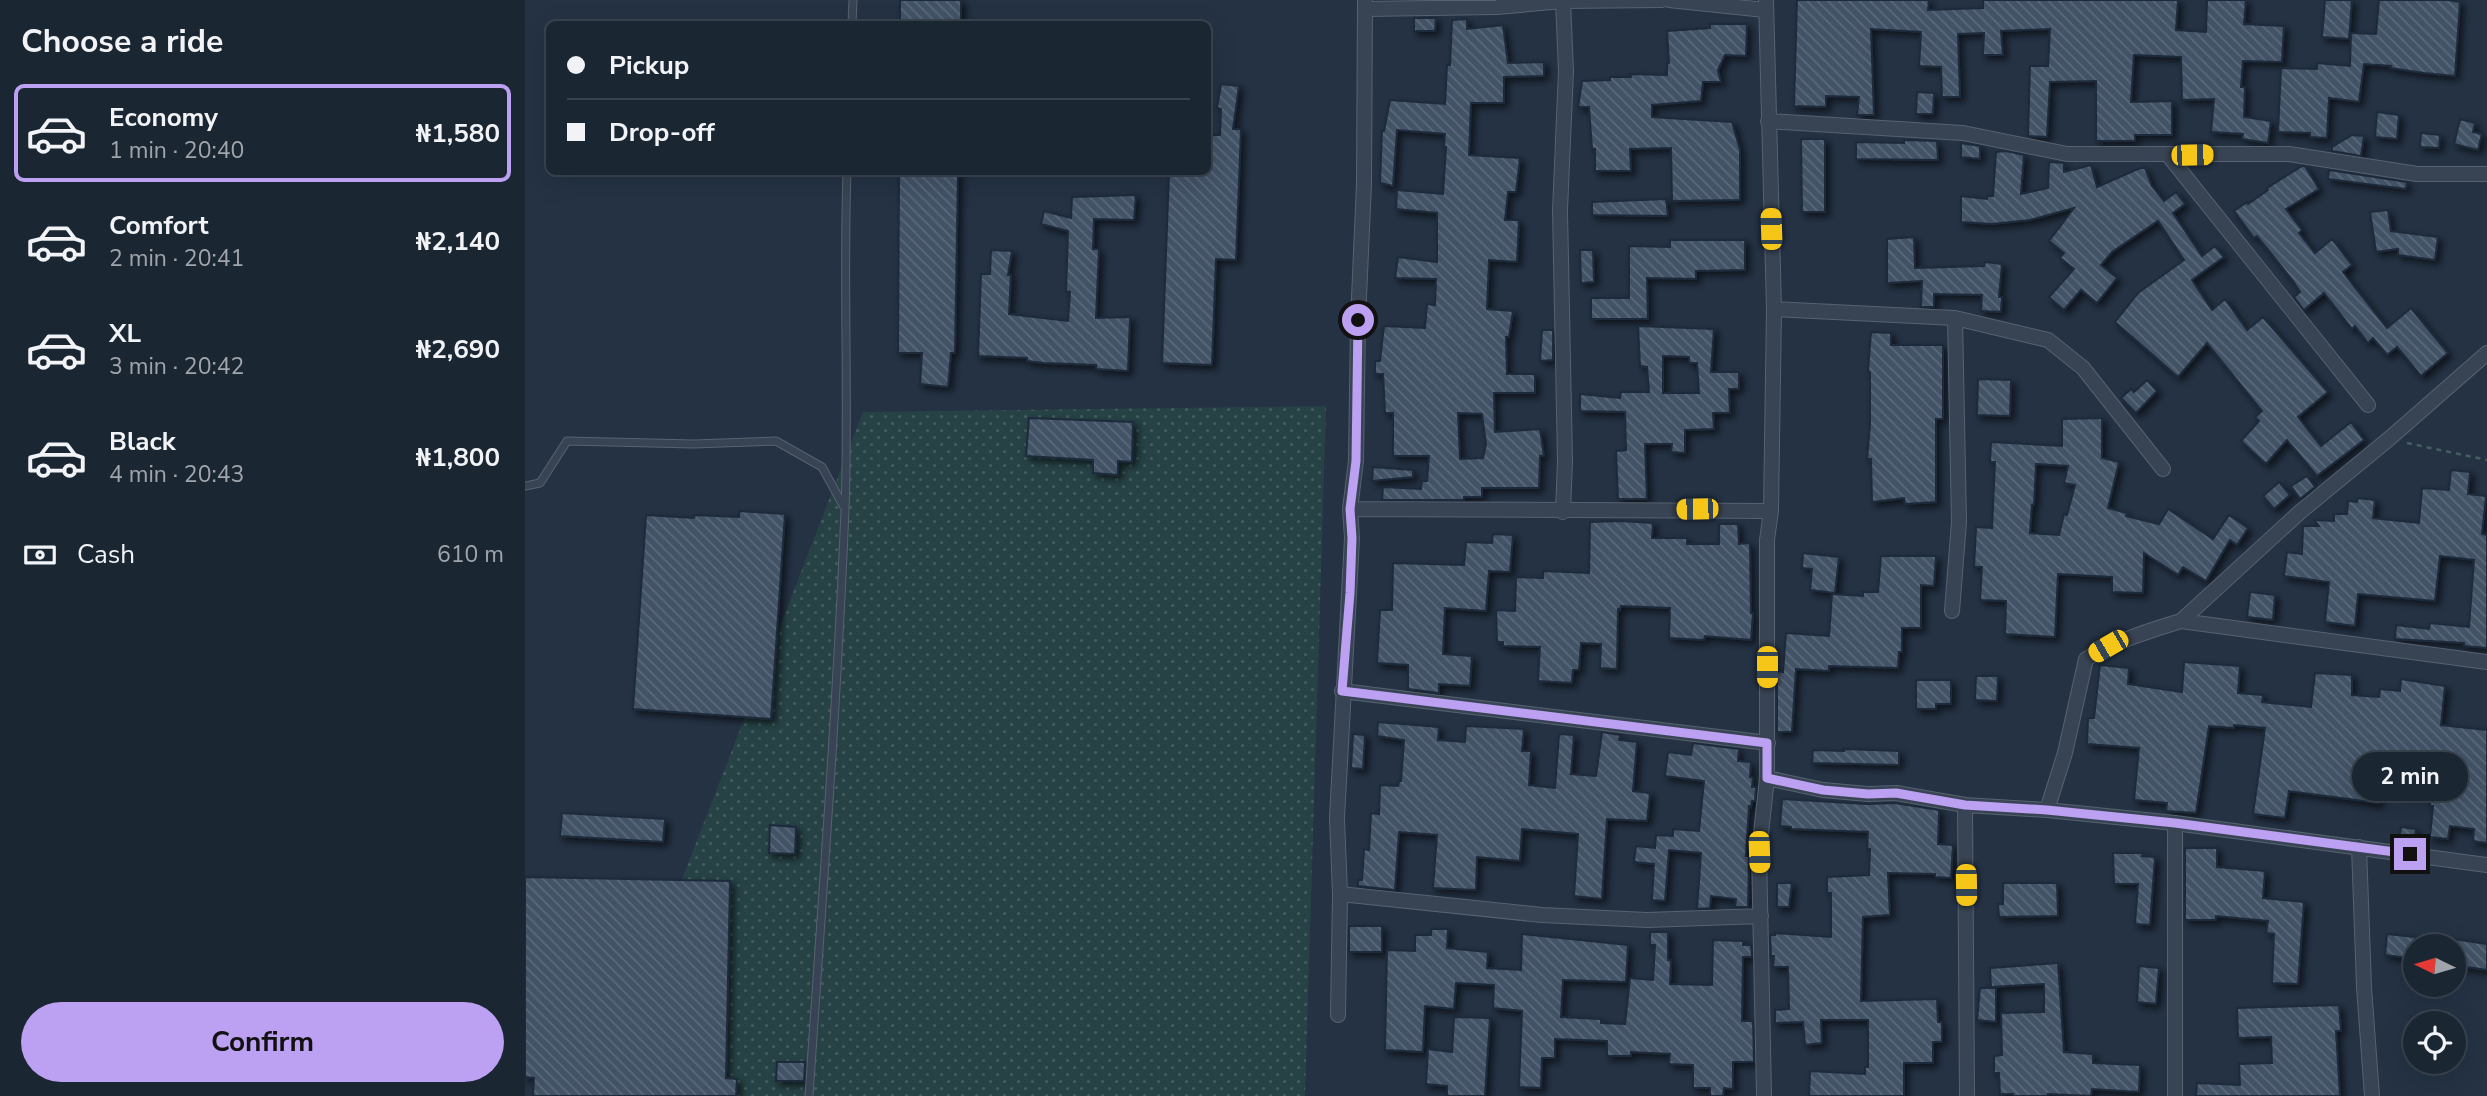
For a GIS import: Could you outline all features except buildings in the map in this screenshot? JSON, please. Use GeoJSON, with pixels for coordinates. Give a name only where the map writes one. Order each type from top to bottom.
{"type":"FeatureCollection","features":[{"type":"Feature","properties":{"kind":"street"},"geometry":{"type":"LineString","coordinates":[[1338,1015],[1340,894],[1337,818],[1342,691],[1350,593],[1350,509],[1356,461],[1364,184],[1365,4],[1497,7],[1563,1],[1662,0]]}},
{"type":"Feature","properties":{"kind":"street"},"geometry":{"type":"LineString","coordinates":[[1669,0],[1765,5],[1774,309],[1771,511],[1767,540],[1767,778],[1759,852],[1764,1096]]}},
{"type":"Feature","properties":{"kind":"street"},"geometry":{"type":"LineString","coordinates":[[1563,1],[1566,71],[1560,210],[1565,461],[1563,512]]}},
{"type":"Feature","properties":{"kind":"street"},"geometry":{"type":"LineString","coordinates":[[1768,121],[1963,133],[2067,154],[2289,154],[2417,174],[2487,174]]}},
{"type":"Feature","properties":{"kind":"street"},"geometry":{"type":"LineString","coordinates":[[2168,155],[2368,405]]}},
{"type":"Feature","properties":{"kind":"street"},"geometry":{"type":"LineString","coordinates":[[1774,309],[1955,318],[2048,340],[2083,368],[2163,469]]}},
{"type":"Feature","properties":{"kind":"street"},"geometry":{"type":"LineString","coordinates":[[1952,611],[1959,522],[1955,318]]}},
{"type":"Feature","properties":{"kind":"street"},"geometry":{"type":"LineString","coordinates":[[2047,810],[2065,753],[2086,659],[2108,646],[2181,621],[2300,512],[2487,353]]}},
{"type":"Feature","properties":{"kind":"street"},"geometry":{"type":"LineString","coordinates":[[1350,509],[1771,511]]}},
{"type":"Feature","properties":{"kind":"street"},"geometry":{"type":"LineString","coordinates":[[2181,621],[2487,662]]}},
{"type":"Feature","properties":{"kind":"street"},"geometry":{"type":"LineString","coordinates":[[1342,691],[1767,743]]}},
{"type":"Feature","properties":{"kind":"street"},"geometry":{"type":"LineString","coordinates":[[1767,778],[1823,790],[1868,794],[1896,793],[1965,805],[2175,823],[2487,865]]}},
{"type":"Feature","properties":{"kind":"street"},"geometry":{"type":"LineString","coordinates":[[1965,805],[1966,1096]]}},
{"type":"Feature","properties":{"kind":"street"},"geometry":{"type":"LineString","coordinates":[[2175,823],[2175,1096]]}},
{"type":"Feature","properties":{"kind":"street"},"geometry":{"type":"LineString","coordinates":[[2359,847],[2364,987],[2372,1096]]}},
{"type":"Feature","properties":{"kind":"street"},"geometry":{"type":"LineString","coordinates":[[1340,894],[1542,915],[1647,920],[1761,916]]}},
{"type":"Feature","properties":{"kind":"lane"},"geometry":{"type":"LineString","coordinates":[[852,21],[853,0]]}},
{"type":"Feature","properties":{"kind":"lane"},"geometry":{"type":"LineString","coordinates":[[809,1096],[845,508],[844,243],[847,175]]}},
{"type":"Feature","properties":{"kind":"lane"},"geometry":{"type":"LineString","coordinates":[[525,486],[540,482],[567,441],[694,444],[776,441],[822,467],[845,508]]}},
{"type":"Feature","properties":{"kind":"path"},"geometry":{"type":"LineString","coordinates":[[2390,438],[2487,460]]}},
{"type":"Feature","properties":{"kind":"green space"},"geometry":{"type":"Polygon","coordinates":[[[1326,406],[1305,1096],[598,1096],[863,412],[1326,406]]]}},
{"type":"Feature","properties":{"kind":"route"},"geometry":{"type":"LineString","coordinates":[[1358,320],[1356,461],[1350,509],[1352,538],[1349,620],[1342,691],[1767,743],[1767,778],[1823,790],[1868,794],[1896,793],[1965,805],[2175,823],[2410,854]]}}]}
